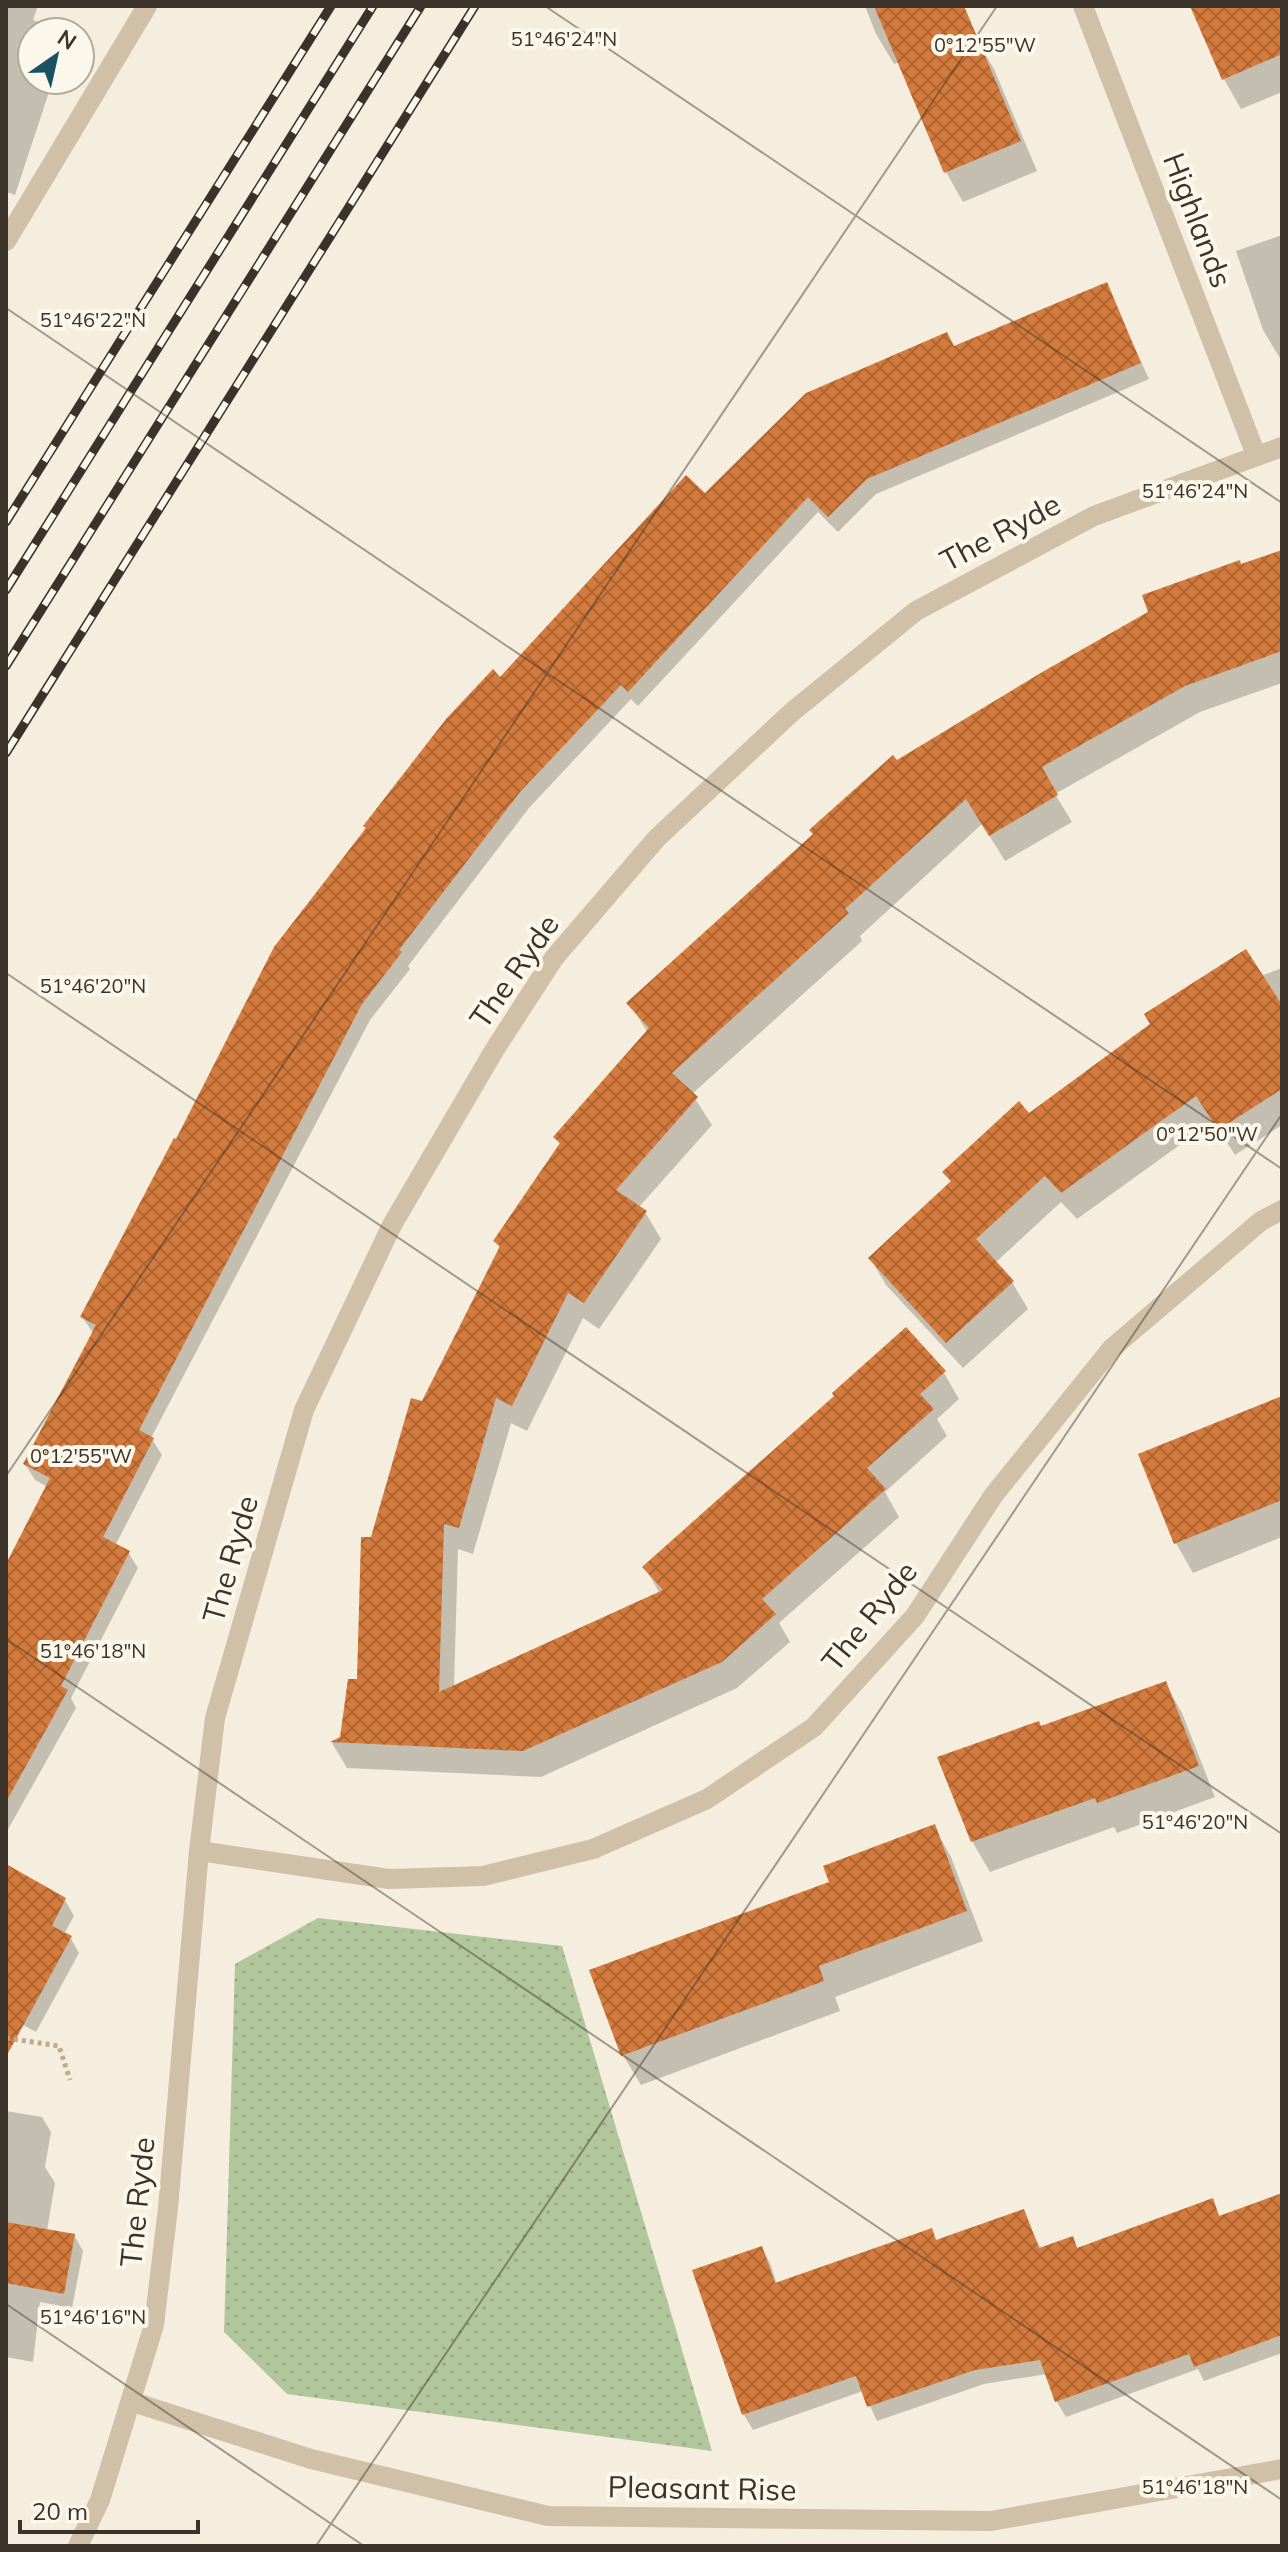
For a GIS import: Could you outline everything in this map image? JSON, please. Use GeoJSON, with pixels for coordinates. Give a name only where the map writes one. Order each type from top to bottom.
{"type":"FeatureCollection","features":[{"type":"Feature","properties":{"kind":"street"},"geometry":{"type":"LineString","coordinates":[[6,241],[147,6]]}},
{"type":"Feature","properties":{"kind":"street","name":"Highlands"},"geometry":{"type":"LineString","coordinates":[[1083,6],[1256,455]]}},
{"type":"Feature","properties":{"kind":"street","name":"The Ryde"},"geometry":{"type":"LineString","coordinates":[[78,2546],[100,2500],[133,2402],[154,2325],[168,2208],[199,1851],[215,1718],[304,1410],[392,1225],[495,1049],[554,958],[657,838],[792,712],[916,611],[1094,516],[1282,447]]}},
{"type":"Feature","properties":{"kind":"street","name":"The Ryde"},"geometry":{"type":"LineString","coordinates":[[199,1851],[389,1879],[483,1876],[593,1849],[707,1799],[814,1727],[915,1616],[993,1496],[1112,1348],[1261,1221],[1282,1210]]}},
{"type":"Feature","properties":{"kind":"street","name":"Pleasant Rise"},"geometry":{"type":"LineString","coordinates":[[133,2402],[311,2459],[548,2516],[991,2521],[1282,2469]]}},
{"type":"Feature","properties":{"kind":"path"},"geometry":{"type":"LineString","coordinates":[[6,2038],[59,2046],[70,2080]]}},
{"type":"Feature","properties":{"kind":"green space"},"geometry":{"type":"Polygon","coordinates":[[[318,1918],[562,1946],[712,2451],[287,2394],[224,2332],[235,1964],[318,1918]]]}},
{"type":"Feature","properties":{"kind":"building"},"geometry":{"type":"Polygon","coordinates":[[[874,6],[964,6],[1021,141],[944,173],[874,6]]]}},
{"type":"Feature","properties":{"kind":"building"},"geometry":{"type":"Polygon","coordinates":[[[1190,6],[1282,6],[1282,54],[1222,80],[1190,6]]]}},
{"type":"Feature","properties":{"kind":"building"},"geometry":{"type":"Polygon","coordinates":[[[1107,282],[1141,363],[867,479],[828,517],[808,497],[628,692],[621,685],[520,792],[399,950],[402,952],[362,1004],[139,1430],[154,1438],[103,1537],[130,1551],[61,1686],[68,1690],[6,1802],[6,1564],[50,1478],[23,1464],[96,1325],[80,1317],[274,947],[446,719],[493,669],[500,677],[686,475],[705,493],[806,393],[947,332],[954,346],[1107,282]]]}},
{"type":"Feature","properties":{"kind":"building"},"geometry":{"type":"Polygon","coordinates":[[[1282,550],[1282,651],[1185,686],[1042,767],[1058,795],[989,836],[966,799],[845,909],[849,913],[672,1073],[698,1097],[616,1190],[647,1211],[584,1303],[568,1293],[512,1406],[496,1398],[459,1528],[444,1524],[439,1692],[663,1590],[642,1567],[834,1396],[832,1393],[906,1327],[946,1371],[920,1394],[934,1409],[867,1468],[886,1489],[762,1599],[776,1614],[722,1662],[523,1751],[330,1742],[340,1737],[348,1679],[357,1679],[361,1537],[371,1537],[411,1398],[422,1401],[500,1246],[493,1241],[560,1143],[553,1137],[649,1028],[626,1003],[813,834],[809,830],[893,755],[897,760],[1148,612],[1142,595],[1240,560],[1241,564],[1282,550]]]}},
{"type":"Feature","properties":{"kind":"building"},"geometry":{"type":"Polygon","coordinates":[[[1246,949],[1282,1005],[1282,1089],[1218,1130],[1196,1096],[1061,1193],[1045,1176],[976,1239],[1014,1281],[946,1343],[868,1258],[951,1181],[942,1172],[1019,1101],[1029,1113],[1150,1024],[1144,1014],[1246,949]]]}},
{"type":"Feature","properties":{"kind":"building"},"geometry":{"type":"Polygon","coordinates":[[[1282,1396],[1282,1500],[1174,1544],[1138,1454],[1282,1396]]]}},
{"type":"Feature","properties":{"kind":"building"},"geometry":{"type":"Polygon","coordinates":[[[1166,1681],[1199,1766],[1097,1803],[1095,1798],[971,1842],[937,1757],[1039,1721],[1041,1726],[1166,1681]]]}},
{"type":"Feature","properties":{"kind":"building"},"geometry":{"type":"Polygon","coordinates":[[[935,1824],[967,1911],[819,1966],[824,1981],[621,2056],[589,1970],[829,1882],[823,1866],[935,1824]]]}},
{"type":"Feature","properties":{"kind":"building"},"geometry":{"type":"Polygon","coordinates":[[[6,1864],[66,1898],[52,1926],[72,1936],[6,2057],[6,1864]]]}},
{"type":"Feature","properties":{"kind":"building"},"geometry":{"type":"Polygon","coordinates":[[[1282,2193],[1282,2335],[1194,2367],[1189,2354],[1055,2402],[1040,2360],[975,2370],[867,2407],[856,2376],[742,2415],[692,2270],[762,2246],[775,2283],[932,2228],[936,2240],[1024,2209],[1039,2248],[1073,2236],[1077,2248],[1213,2198],[1219,2216],[1282,2193]]]}},
{"type":"Feature","properties":{"kind":"building"},"geometry":{"type":"Polygon","coordinates":[[[6,2222],[75,2234],[64,2294],[6,2283],[6,2222]]]}},
{"type":"Feature","properties":{"kind":"railway"},"geometry":{"type":"LineString","coordinates":[[6,522],[331,6]]}},
{"type":"Feature","properties":{"kind":"railway"},"geometry":{"type":"LineString","coordinates":[[6,590],[373,6]]}},
{"type":"Feature","properties":{"kind":"railway"},"geometry":{"type":"LineString","coordinates":[[6,666],[421,6]]}},
{"type":"Feature","properties":{"kind":"railway"},"geometry":{"type":"LineString","coordinates":[[6,753],[475,6]]}}]}
